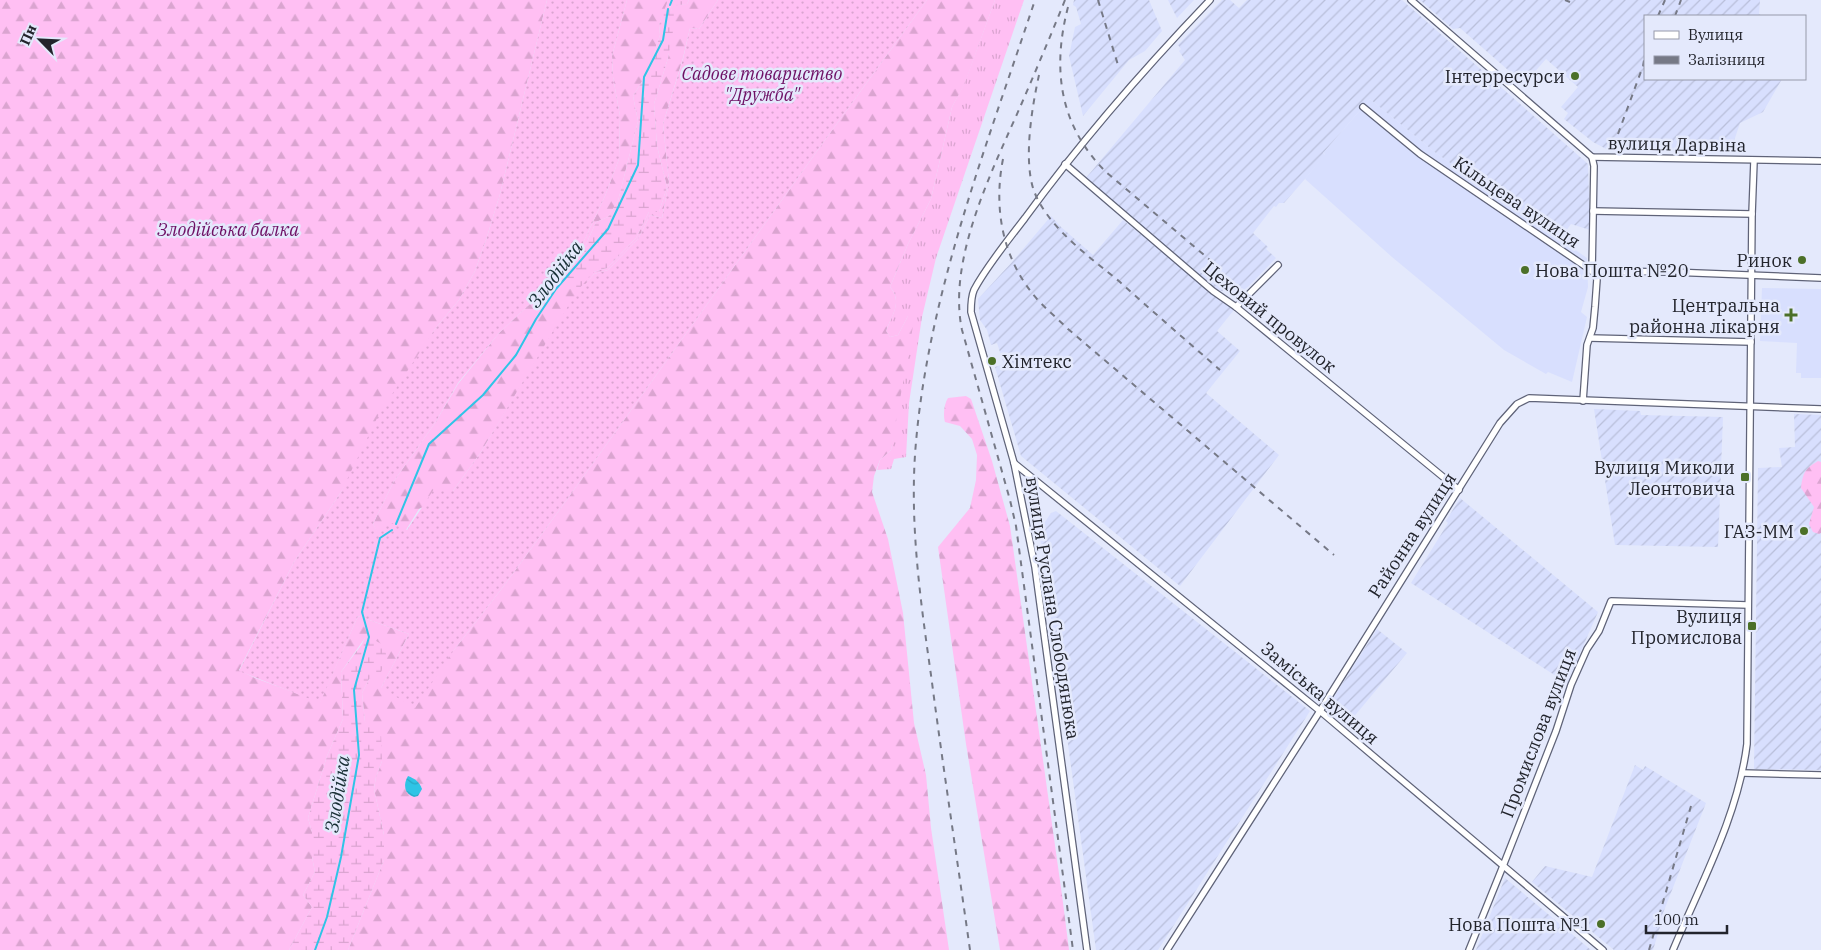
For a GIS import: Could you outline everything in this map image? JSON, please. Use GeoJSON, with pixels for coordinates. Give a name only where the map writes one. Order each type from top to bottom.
{"type":"FeatureCollection","features":[{"type":"Feature","properties":{"kind":"street","name":"вулиця Руслана Слободянюка"},"geometry":{"type":"LineString","coordinates":[[1087,950],[1035,567],[1014,463],[971,312],[972,296],[979,282],[1006,243],[1065,164],[1170,42],[1210,0]]}},
{"type":"Feature","properties":{"kind":"street","name":"вулиця Дарвіна"},"geometry":{"type":"LineString","coordinates":[[1412,0],[1592,157],[1821,161]]}},
{"type":"Feature","properties":{"kind":"street","name":"Кільцева вулиця"},"geometry":{"type":"LineString","coordinates":[[1363,107],[1420,154],[1592,272]]}},
{"type":"Feature","properties":{"kind":"street"},"geometry":{"type":"LineString","coordinates":[[1592,157],[1594,166],[1592,272],[1596,279],[1596,307],[1593,328],[1587,345],[1583,401],[1821,409]]}},
{"type":"Feature","properties":{"kind":"street"},"geometry":{"type":"LineString","coordinates":[[1673,950],[1730,812],[1743,773],[1747,744],[1754,161]]}},
{"type":"Feature","properties":{"kind":"street","name":"Цеховий провулок"},"geometry":{"type":"LineString","coordinates":[[1065,164],[1213,290],[1459,490]]}},
{"type":"Feature","properties":{"kind":"street"},"geometry":{"type":"LineString","coordinates":[[1593,211],[1752,214]]}},
{"type":"Feature","properties":{"kind":"street"},"geometry":{"type":"LineString","coordinates":[[1236,307],[1278,265]]}},
{"type":"Feature","properties":{"kind":"street"},"geometry":{"type":"LineString","coordinates":[[1592,272],[1821,278]]}},
{"type":"Feature","properties":{"kind":"street"},"geometry":{"type":"LineString","coordinates":[[1590,338],[1751,342]]}},
{"type":"Feature","properties":{"kind":"street","name":"Районна вулиця"},"geometry":{"type":"LineString","coordinates":[[1166,950],[1320,711],[1500,422],[1516,404],[1529,398],[1583,401]]}},
{"type":"Feature","properties":{"kind":"street","name":"Заміська вулиця"},"geometry":{"type":"LineString","coordinates":[[1014,463],[1320,711],[1603,950]]}},
{"type":"Feature","properties":{"kind":"street","name":"Промислова вулиця"},"geometry":{"type":"LineString","coordinates":[[1468,950],[1556,731],[1571,685],[1587,649],[1599,631],[1611,601],[1748,605]]}},
{"type":"Feature","properties":{"kind":"street"},"geometry":{"type":"LineString","coordinates":[[1743,773],[1821,775]]}},
{"type":"Feature","properties":{"kind":"shaded area"},"geometry":{"type":"Polygon","coordinates":[[[1074,0],[1149,0],[1162,31],[1145,51],[1129,60],[1083,116],[1069,56],[1075,27],[1081,24],[1076,7],[1073,5],[1074,0]]]}},
{"type":"Feature","properties":{"kind":"shaded area"},"geometry":{"type":"Polygon","coordinates":[[[1168,0],[1194,0],[1177,18],[1168,0]]]}},
{"type":"Feature","properties":{"kind":"shaded area"},"geometry":{"type":"Polygon","coordinates":[[[1222,0],[1230,0],[1239,8],[1247,0],[1402,0],[1588,164],[1590,230],[1571,224],[1560,239],[1436,153],[1370,99],[1323,153],[1325,155],[1305,179],[1284,203],[1279,203],[1276,207],[1274,206],[1253,233],[1268,247],[1266,249],[1276,258],[1248,287],[1236,295],[1218,290],[1085,179],[1185,60],[1179,51],[1181,49],[1178,45],[1222,0]]]}},
{"type":"Feature","properties":{"kind":"shaded area"},"geometry":{"type":"Polygon","coordinates":[[[1420,0],[1760,0],[1760,15],[1644,15],[1644,80],[1781,80],[1763,112],[1740,123],[1733,144],[1724,141],[1716,151],[1610,151],[1593,142],[1564,119],[1568,113],[1561,107],[1578,87],[1546,59],[1524,84],[1460,28],[1453,29],[1420,0]]]}},
{"type":"Feature","properties":{"kind":"shaded area"},"geometry":{"type":"Polygon","coordinates":[[[1370,99],[1436,153],[1587,258],[1588,287],[1581,312],[1587,317],[1572,382],[1548,372],[1546,374],[1504,350],[1392,257],[1305,179],[1325,154],[1323,153],[1370,99]]]}},
{"type":"Feature","properties":{"kind":"shaded area"},"geometry":{"type":"Polygon","coordinates":[[[1051,216],[1093,255],[1123,220],[1234,310],[1217,331],[1240,351],[1206,393],[1279,455],[1180,586],[1021,456],[995,367],[1004,364],[997,343],[991,345],[987,330],[980,320],[978,299],[1051,216]]]}},
{"type":"Feature","properties":{"kind":"shaded area","name":"Центральна районна лікарня"},"geometry":{"type":"Polygon","coordinates":[[[1762,288],[1821,289],[1821,378],[1801,378],[1801,373],[1796,373],[1797,343],[1760,341],[1762,288]]]}},
{"type":"Feature","properties":{"kind":"shaded area"},"geometry":{"type":"Polygon","coordinates":[[[1594,409],[1640,411],[1641,415],[1723,417],[1718,547],[1615,545],[1594,409]]]}},
{"type":"Feature","properties":{"kind":"shaded area"},"geometry":{"type":"Polygon","coordinates":[[[1794,414],[1821,415],[1821,770],[1754,769],[1758,468],[1782,467],[1779,448],[1795,447],[1794,414]]]}},
{"type":"Feature","properties":{"kind":"shaded area"},"geometry":{"type":"Polygon","coordinates":[[[1460,498],[1598,612],[1567,683],[1411,583],[1448,523],[1446,521],[1460,498]]]}},
{"type":"Feature","properties":{"kind":"shaded area"},"geometry":{"type":"Polygon","coordinates":[[[1056,511],[1310,711],[1158,950],[1096,950],[1039,531],[1051,513],[1056,511]]]}},
{"type":"Feature","properties":{"kind":"shaded area"},"geometry":{"type":"Polygon","coordinates":[[[1377,629],[1407,653],[1347,725],[1327,708],[1377,629]]]}},
{"type":"Feature","properties":{"kind":"shaded area"},"geometry":{"type":"Polygon","coordinates":[[[1635,765],[1643,770],[1645,766],[1706,803],[1658,926],[1660,927],[1653,950],[1614,950],[1532,882],[1545,866],[1592,877],[1635,765]]]}},
{"type":"Feature","properties":{"kind":"shaded area"},"geometry":{"type":"Polygon","coordinates":[[[1505,878],[1591,950],[1476,950],[1505,878]]]}},
{"type":"Feature","properties":{"kind":"green space","name":"Злодійська балка"},"geometry":{"type":"Polygon","coordinates":[[[0,0],[547,0],[500,194],[475,271],[459,300],[435,329],[341,492],[294,562],[239,670],[255,678],[320,702],[358,616],[409,634],[381,688],[454,650],[563,505],[927,0],[995,0],[965,83],[952,107],[931,199],[908,244],[890,287],[896,298],[896,303],[886,331],[890,337],[898,335],[908,316],[913,326],[891,450],[880,460],[874,476],[872,492],[888,539],[903,613],[914,723],[926,775],[931,828],[949,950],[348,950],[384,860],[384,835],[374,789],[382,761],[365,722],[362,693],[369,679],[367,635],[341,672],[343,719],[327,756],[308,818],[312,832],[312,857],[315,872],[303,895],[312,907],[289,950],[0,950],[0,0]]]}},
{"type":"Feature","properties":{"kind":"green space","name":"Садове товариство \"Дружба\""},"geometry":{"type":"Polygon","coordinates":[[[547,0],[627,0],[612,56],[613,77],[620,116],[619,159],[605,196],[583,243],[561,275],[499,333],[458,383],[435,423],[394,481],[373,524],[377,531],[392,523],[407,530],[434,489],[453,491],[481,452],[571,301],[594,274],[608,270],[638,239],[650,215],[662,218],[669,182],[663,124],[683,59],[690,28],[699,29],[718,0],[927,0],[563,505],[454,650],[415,708],[381,688],[409,634],[358,616],[320,703],[239,671],[294,562],[341,492],[379,414],[435,329],[459,300],[475,271],[500,194],[547,0]]]}},
{"type":"Feature","properties":{"kind":"green space"},"geometry":{"type":"Polygon","coordinates":[[[627,0],[668,0],[668,2],[659,25],[660,35],[648,72],[633,96],[638,121],[618,201],[608,217],[596,222],[585,247],[563,276],[594,272],[607,268],[636,238],[649,212],[659,212],[667,187],[657,146],[654,104],[668,58],[672,12],[670,5],[687,4],[689,0],[718,0],[699,29],[690,28],[663,124],[669,182],[662,218],[650,215],[638,239],[608,270],[594,274],[572,301],[481,452],[453,491],[419,509],[406,530],[377,532],[373,524],[394,481],[435,423],[458,384],[499,333],[561,275],[583,243],[605,196],[619,159],[620,116],[613,77],[612,56],[627,0]]]}},
{"type":"Feature","properties":{"kind":"green space"},"geometry":{"type":"Polygon","coordinates":[[[668,0],[689,0],[687,4],[670,6],[676,15],[668,58],[654,104],[657,146],[667,187],[659,212],[649,212],[636,238],[607,268],[594,272],[577,291],[568,288],[563,276],[585,247],[596,222],[608,217],[618,201],[638,121],[633,96],[648,72],[660,35],[659,25],[668,0]]]}},
{"type":"Feature","properties":{"kind":"green space"},"geometry":{"type":"Polygon","coordinates":[[[995,0],[1024,0],[936,258],[922,317],[909,403],[906,457],[894,459],[891,469],[877,470],[880,460],[891,450],[908,316],[898,335],[890,337],[886,331],[895,308],[896,298],[890,287],[908,244],[931,199],[952,107],[965,82],[995,0]]]}},
{"type":"Feature","properties":{"kind":"green space"},"geometry":{"type":"Polygon","coordinates":[[[966,396],[971,399],[992,461],[1010,526],[1069,950],[1000,950],[966,744],[938,547],[970,508],[976,480],[977,455],[972,439],[960,426],[945,422],[944,419],[948,398],[966,396]]]}},
{"type":"Feature","properties":{"kind":"green space"},"geometry":{"type":"Polygon","coordinates":[[[1818,461],[1821,462],[1821,533],[1819,534],[1813,532],[1809,524],[1814,507],[1801,488],[1805,472],[1818,461]]]}},
{"type":"Feature","properties":{"kind":"green space"},"geometry":{"type":"Polygon","coordinates":[[[366,635],[383,645],[387,657],[380,674],[369,679],[362,693],[365,722],[381,733],[382,761],[374,789],[384,835],[384,860],[348,950],[289,950],[312,907],[303,895],[315,872],[312,857],[312,832],[308,818],[327,756],[343,719],[341,672],[362,644],[366,635]]]}},
{"type":"Feature","properties":{"kind":"water"},"geometry":{"type":"Polygon","coordinates":[[[408,776],[421,786],[422,789],[418,796],[411,796],[406,791],[405,782],[408,776]]]}},
{"type":"Feature","properties":{"kind":"waterway","name":"Злодійка"},"geometry":{"type":"LineString","coordinates":[[670,5],[672,0]]}},
{"type":"Feature","properties":{"kind":"waterway","name":"Злодійка"},"geometry":{"type":"LineString","coordinates":[[396,524],[429,444],[483,395],[516,355],[536,319],[556,289],[608,229],[638,165],[644,77],[663,40],[668,9]]}},
{"type":"Feature","properties":{"kind":"waterway","name":"Злодійка"},"geometry":{"type":"LineString","coordinates":[[315,950],[327,917],[341,857],[359,755],[354,690],[369,637],[362,612],[380,538],[392,530]]}},
{"type":"Feature","properties":{"kind":"railway"},"geometry":{"type":"LineString","coordinates":[[970,950],[923,617],[915,529],[914,471],[923,386],[933,330],[947,274],[980,163],[1035,0]]}},
{"type":"Feature","properties":{"kind":"railway"},"geometry":{"type":"LineString","coordinates":[[1065,0],[975,215],[961,274],[959,303],[962,330],[1016,526],[1073,950]]}},
{"type":"Feature","properties":{"kind":"railway"},"geometry":{"type":"LineString","coordinates":[[1098,0],[1118,65]]}},
{"type":"Feature","properties":{"kind":"railway"},"geometry":{"type":"LineString","coordinates":[[1565,0],[1570,2]]}},
{"type":"Feature","properties":{"kind":"railway"},"geometry":{"type":"LineString","coordinates":[[1658,15],[1665,0]]}},
{"type":"Feature","properties":{"kind":"railway"},"geometry":{"type":"LineString","coordinates":[[1675,15],[1681,0]]}},
{"type":"Feature","properties":{"kind":"railway"},"geometry":{"type":"LineString","coordinates":[[1068,7],[1063,30],[1061,74],[1063,95],[1078,135],[1090,154],[1106,172],[1210,260]]}},
{"type":"Feature","properties":{"kind":"railway"},"geometry":{"type":"LineString","coordinates":[[1618,134],[1644,60]]}},
{"type":"Feature","properties":{"kind":"railway"},"geometry":{"type":"LineString","coordinates":[[1039,75],[1031,118],[1029,164],[1034,191],[1041,205],[1049,217],[1071,241],[1220,370]]}},
{"type":"Feature","properties":{"kind":"railway"},"geometry":{"type":"LineString","coordinates":[[1003,159],[999,197],[1004,234],[1016,268],[1025,284],[1037,299],[1068,329],[1334,555]]}},
{"type":"Feature","properties":{"kind":"railway"},"geometry":{"type":"LineString","coordinates":[[1649,950],[1691,806]]}},
{"type":"Feature","properties":{"kind":"place","name":"Інтерресурси"},"geometry":{"type":"Point","coordinates":[1575,76]}},
{"type":"Feature","properties":{"kind":"place","name":"Ринок"},"geometry":{"type":"Point","coordinates":[1802,260]}},
{"type":"Feature","properties":{"kind":"place","name":"Нова Пошта №20"},"geometry":{"type":"Point","coordinates":[1525,270]}},
{"type":"Feature","properties":{"kind":"place","name":"Центральна районна лікарня"},"geometry":{"type":"Point","coordinates":[1791,315]}},
{"type":"Feature","properties":{"kind":"place","name":"Хімтекс"},"geometry":{"type":"Point","coordinates":[992,361]}},
{"type":"Feature","properties":{"kind":"place","name":"Вулиця Миколи Леонтовича"},"geometry":{"type":"Point","coordinates":[1745,477]}},
{"type":"Feature","properties":{"kind":"place","name":"ГАЗ-ММ"},"geometry":{"type":"Point","coordinates":[1804,531]}},
{"type":"Feature","properties":{"kind":"place","name":"Вулиця Промислова"},"geometry":{"type":"Point","coordinates":[1752,626]}},
{"type":"Feature","properties":{"kind":"place","name":"Нова Пошта №1"},"geometry":{"type":"Point","coordinates":[1601,924]}}]}
